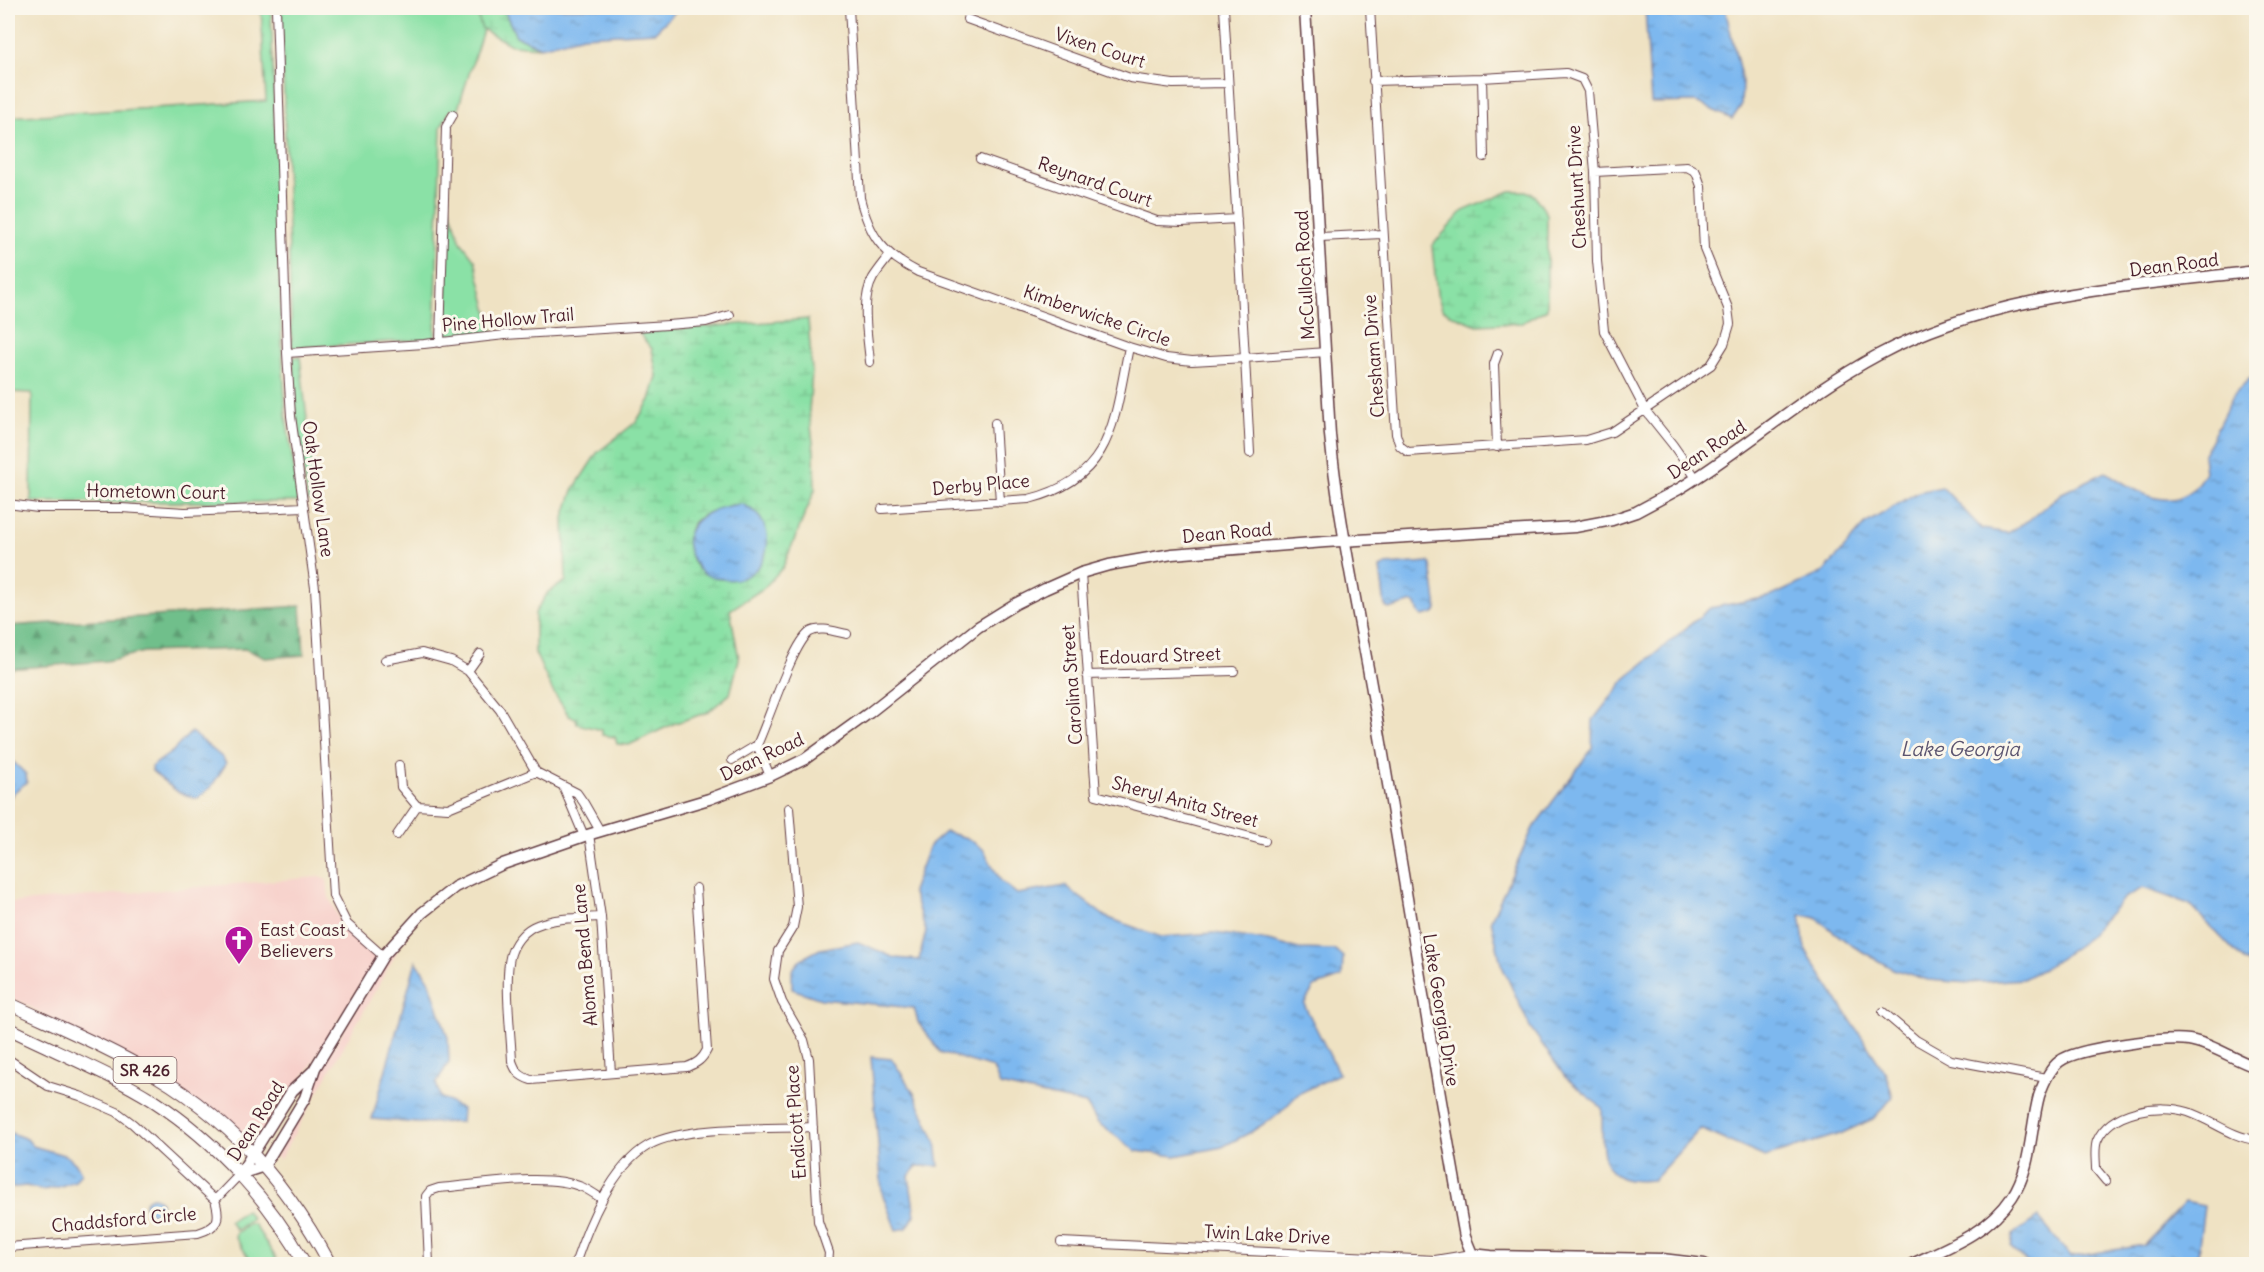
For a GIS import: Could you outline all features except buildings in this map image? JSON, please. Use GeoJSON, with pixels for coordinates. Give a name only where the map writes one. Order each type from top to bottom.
{"type":"FeatureCollection","features":[{"type":"Feature","properties":{"kind":"main road","name":"McCulloch Road"},"geometry":{"type":"LineString","coordinates":[[1305,8],[1335,488],[1345,541]]}},
{"type":"Feature","properties":{"kind":"main road","name":"Dean Road"},"geometry":{"type":"LineString","coordinates":[[240,1174],[264,1166],[305,1098],[315,1068],[383,956],[422,913],[455,887],[503,864],[591,834],[709,800],[770,776],[805,759],[978,627],[1021,600],[1082,573],[1157,556],[1345,541],[1538,531],[1611,520],[1643,509],[1696,478],[1852,370],[1906,341],[1946,325],[1999,308],[2046,298],[2256,271]]}},
{"type":"Feature","properties":{"kind":"main road","name":"Lake Georgia Drive"},"geometry":{"type":"LineString","coordinates":[[1345,541],[1379,730],[1433,1062],[1465,1237],[1472,1254]]}},
{"type":"Feature","properties":{"kind":"main road","name":"SR 426"},"geometry":{"type":"LineString","coordinates":[[8,1003],[156,1075],[207,1111],[264,1166],[306,1222],[330,1264]]}},
{"type":"Feature","properties":{"kind":"main road"},"geometry":{"type":"LineString","coordinates":[[8,1014],[21,1009]]}},
{"type":"Feature","properties":{"kind":"main road","name":"SR 426"},"geometry":{"type":"LineString","coordinates":[[8,1028],[154,1101],[196,1132],[240,1174],[280,1224],[305,1264]]}},
{"type":"Feature","properties":{"kind":"main road"},"geometry":{"type":"LineString","coordinates":[[1912,1264],[1955,1245],[1990,1224],[2013,1196],[2025,1167],[2039,1097],[2046,1078],[2060,1061],[2077,1053],[2165,1039],[2190,1040],[2256,1067]]}},
{"type":"Feature","properties":{"kind":"main road","name":"Dean Road"},"geometry":{"type":"LineString","coordinates":[[240,1174],[292,1091],[315,1068]]}},
{"type":"Feature","properties":{"kind":"main road"},"geometry":{"type":"LineString","coordinates":[[1472,1254],[1662,1259],[1704,1264]]}},
{"type":"Feature","properties":{"kind":"street","name":"Oak Hollow Lane"},"geometry":{"type":"LineString","coordinates":[[276,8],[291,416],[315,588],[333,896],[347,924],[383,956]]}},
{"type":"Feature","properties":{"kind":"street","name":"Kimberwicke Circle"},"geometry":{"type":"LineString","coordinates":[[849,8],[861,198],[870,227],[890,255],[918,272],[1166,358],[1192,361],[1326,352]]}},
{"type":"Feature","properties":{"kind":"street"},"geometry":{"type":"LineString","coordinates":[[1224,8],[1250,453]]}},
{"type":"Feature","properties":{"kind":"street","name":"Chesham Drive"},"geometry":{"type":"LineString","coordinates":[[1370,8],[1396,434],[1400,446],[1408,452],[1586,440],[1612,432],[1712,365],[1724,344],[1730,324],[1728,308],[1704,249],[1701,186],[1696,172],[1687,167],[1595,172]]}},
{"type":"Feature","properties":{"kind":"street","name":"Vixen Court"},"geometry":{"type":"LineString","coordinates":[[967,19],[1130,78],[1173,84],[1227,83]]}},
{"type":"Feature","properties":{"kind":"street","name":"Cheshunt Drive"},"geometry":{"type":"LineString","coordinates":[[1373,81],[1566,73],[1582,79],[1588,91],[1595,172],[1597,261],[1604,331],[1645,410],[1674,445],[1696,478]]}},
{"type":"Feature","properties":{"kind":"street"},"geometry":{"type":"LineString","coordinates":[[1482,78],[1484,157]]}},
{"type":"Feature","properties":{"kind":"street"},"geometry":{"type":"LineString","coordinates":[[440,342],[446,127],[453,115]]}},
{"type":"Feature","properties":{"kind":"street","name":"Reynard Court"},"geometry":{"type":"LineString","coordinates":[[981,159],[1157,221],[1237,219]]}},
{"type":"Feature","properties":{"kind":"street"},"geometry":{"type":"LineString","coordinates":[[1320,237],[1382,234]]}},
{"type":"Feature","properties":{"kind":"street"},"geometry":{"type":"LineString","coordinates":[[870,362],[866,303],[868,290],[872,279],[890,255]]}},
{"type":"Feature","properties":{"kind":"street","name":"Pine Hollow Trail"},"geometry":{"type":"LineString","coordinates":[[287,353],[505,335],[706,322],[730,315]]}},
{"type":"Feature","properties":{"kind":"street","name":"Derby Place"},"geometry":{"type":"LineString","coordinates":[[882,509],[1029,499],[1048,494],[1073,481],[1096,460],[1109,438],[1129,347]]}},
{"type":"Feature","properties":{"kind":"street"},"geometry":{"type":"LineString","coordinates":[[1497,447],[1494,364],[1498,353]]}},
{"type":"Feature","properties":{"kind":"street"},"geometry":{"type":"LineString","coordinates":[[995,423],[1000,502]]}},
{"type":"Feature","properties":{"kind":"street","name":"Hometown Court"},"geometry":{"type":"LineString","coordinates":[[8,504],[38,508],[122,508],[185,512],[304,507]]}},
{"type":"Feature","properties":{"kind":"street","name":"Carolina Street"},"geometry":{"type":"LineString","coordinates":[[1082,573],[1096,795]]}},
{"type":"Feature","properties":{"kind":"street"},"geometry":{"type":"LineString","coordinates":[[732,760],[757,745],[797,647],[811,632],[823,629],[847,634]]}},
{"type":"Feature","properties":{"kind":"street"},"geometry":{"type":"LineString","coordinates":[[385,660],[423,653],[451,661],[468,671],[500,710],[536,772],[448,808],[417,806],[402,787],[399,765]]}},
{"type":"Feature","properties":{"kind":"street"},"geometry":{"type":"LineString","coordinates":[[468,671],[480,654]]}},
{"type":"Feature","properties":{"kind":"street","name":"Edouard Street"},"geometry":{"type":"LineString","coordinates":[[1087,675],[1234,671]]}},
{"type":"Feature","properties":{"kind":"street"},"geometry":{"type":"LineString","coordinates":[[757,745],[770,776]]}},
{"type":"Feature","properties":{"kind":"street","name":"Aloma Bend Lane"},"geometry":{"type":"LineString","coordinates":[[536,772],[577,793],[591,834],[601,917],[611,1073]]}},
{"type":"Feature","properties":{"kind":"street","name":"Aloma Bend Lane"},"geometry":{"type":"LineString","coordinates":[[563,785],[591,834]]}},
{"type":"Feature","properties":{"kind":"street","name":"Sheryl Anita Street"},"geometry":{"type":"LineString","coordinates":[[1096,795],[1265,841]]}},
{"type":"Feature","properties":{"kind":"street"},"geometry":{"type":"LineString","coordinates":[[397,835],[417,806]]}},
{"type":"Feature","properties":{"kind":"street","name":"Endicott Place"},"geometry":{"type":"LineString","coordinates":[[789,808],[797,907],[793,927],[778,951],[774,979],[782,1002],[804,1040],[809,1059],[818,1221],[829,1253],[828,1264]]}},
{"type":"Feature","properties":{"kind":"street"},"geometry":{"type":"LineString","coordinates":[[601,917],[549,921],[535,926],[525,932],[511,952],[507,969],[512,1061],[516,1071],[522,1077],[531,1080],[687,1067],[703,1058],[707,1050],[696,888]]}},
{"type":"Feature","properties":{"kind":"street"},"geometry":{"type":"LineString","coordinates":[[1882,1012],[1916,1040],[1952,1060],[2046,1078]]}},
{"type":"Feature","properties":{"kind":"street","name":"Chaddsford Circle"},"geometry":{"type":"LineString","coordinates":[[8,1059],[48,1086],[80,1096],[117,1112],[133,1124],[214,1200],[219,1213],[211,1229],[198,1233],[8,1247]]}},
{"type":"Feature","properties":{"kind":"street"},"geometry":{"type":"LineString","coordinates":[[2106,1181],[2096,1169],[2096,1143],[2104,1130],[2119,1118],[2147,1110],[2167,1109],[2187,1112],[2240,1138],[2256,1140]]}},
{"type":"Feature","properties":{"kind":"street"},"geometry":{"type":"LineString","coordinates":[[575,1264],[602,1199],[616,1177],[635,1155],[649,1145],[689,1132],[813,1126]]}},
{"type":"Feature","properties":{"kind":"street","name":"Chaddsford Circle"},"geometry":{"type":"LineString","coordinates":[[214,1200],[240,1174]]}},
{"type":"Feature","properties":{"kind":"street"},"geometry":{"type":"LineString","coordinates":[[429,1264],[426,1196],[430,1191],[439,1188],[554,1181],[583,1188],[602,1199]]}},
{"type":"Feature","properties":{"kind":"street","name":"Twin Lake Drive"},"geometry":{"type":"LineString","coordinates":[[1061,1242],[1435,1260],[1472,1254]]}},
{"type":"Feature","properties":{"kind":"shaded area"},"geometry":{"type":"Polygon","coordinates":[[[319,877],[327,880],[329,897],[343,926],[377,957],[311,1066],[253,1146],[226,1122],[23,1003],[8,998],[8,903],[319,877]]]}},
{"type":"Feature","properties":{"kind":"shaded area"},"geometry":{"type":"Polygon","coordinates":[[[395,950],[397,952],[280,1159],[275,1157],[321,1067],[387,958],[395,950]]]}},
{"type":"Feature","properties":{"kind":"green space"},"geometry":{"type":"Polygon","coordinates":[[[261,8],[271,8],[282,349],[286,416],[299,502],[31,502],[32,393],[8,392],[8,117],[266,101],[261,8]]]}},
{"type":"Feature","properties":{"kind":"green space"},"geometry":{"type":"Polygon","coordinates":[[[281,8],[475,8],[483,30],[457,112],[451,109],[441,127],[435,339],[292,348],[281,8]]]}},
{"type":"Feature","properties":{"kind":"green space"},"geometry":{"type":"Polygon","coordinates":[[[475,8],[503,8],[516,36],[540,47],[511,45],[482,29],[475,8]]]}},
{"type":"Feature","properties":{"kind":"green space"},"geometry":{"type":"Polygon","coordinates":[[[1510,191],[1526,191],[1534,195],[1547,214],[1547,309],[1522,323],[1477,325],[1442,309],[1437,294],[1432,246],[1463,211],[1510,191]]]}},
{"type":"Feature","properties":{"kind":"green space"},"geometry":{"type":"Polygon","coordinates":[[[449,206],[461,242],[475,260],[493,332],[445,338],[449,206]]]}},
{"type":"Feature","properties":{"kind":"green space"},"geometry":{"type":"Polygon","coordinates":[[[808,319],[812,372],[809,411],[814,450],[815,490],[783,567],[764,588],[730,610],[739,659],[730,694],[708,712],[673,724],[629,745],[617,744],[615,737],[602,735],[602,730],[577,724],[576,718],[569,716],[552,690],[535,653],[535,613],[548,592],[566,581],[564,518],[573,490],[597,453],[636,422],[650,400],[657,376],[652,349],[638,332],[808,319]],[[732,505],[698,518],[692,524],[689,533],[689,549],[696,567],[706,574],[721,579],[732,505]]]}},
{"type":"Feature","properties":{"kind":"green space"},"geometry":{"type":"Polygon","coordinates":[[[293,357],[300,357],[316,500],[308,501],[296,415],[293,357]]]}},
{"type":"Feature","properties":{"kind":"green space"},"geometry":{"type":"Polygon","coordinates":[[[301,606],[304,655],[265,658],[245,649],[144,652],[106,661],[8,669],[8,626],[301,606]]]}},
{"type":"Feature","properties":{"kind":"green space"},"geometry":{"type":"Polygon","coordinates":[[[246,1210],[252,1219],[236,1230],[229,1221],[246,1210]]]}},
{"type":"Feature","properties":{"kind":"green space"},"geometry":{"type":"Polygon","coordinates":[[[249,1224],[254,1224],[276,1258],[272,1264],[253,1264],[235,1237],[236,1233],[249,1224]]]}},
{"type":"Feature","properties":{"kind":"water"},"geometry":{"type":"Polygon","coordinates":[[[503,8],[679,8],[655,32],[583,36],[541,47],[516,36],[503,8]]]}},
{"type":"Feature","properties":{"kind":"water"},"geometry":{"type":"Polygon","coordinates":[[[1645,8],[1725,8],[1742,81],[1741,106],[1732,119],[1696,102],[1651,103],[1645,8]]]}},
{"type":"Feature","properties":{"kind":"water","name":"Lake Georgia"},"geometry":{"type":"Polygon","coordinates":[[[2256,372],[2256,966],[2244,961],[2189,904],[2143,888],[2124,898],[2083,942],[2047,967],[2023,979],[1969,983],[1928,980],[1893,969],[1851,945],[1816,918],[1800,914],[1805,948],[1886,1074],[1893,1097],[1873,1119],[1840,1134],[1765,1157],[1700,1129],[1653,1180],[1634,1181],[1621,1178],[1612,1172],[1603,1152],[1602,1108],[1565,1077],[1530,1027],[1501,964],[1491,920],[1533,828],[1592,749],[1593,720],[1625,679],[1710,608],[1772,596],[1824,572],[1865,524],[1918,492],[1942,487],[1982,529],[2008,533],[2029,520],[2062,493],[2106,472],[2136,491],[2147,495],[2169,499],[2180,497],[2193,489],[2205,472],[2203,456],[2234,394],[2256,372]]]}},
{"type":"Feature","properties":{"kind":"water"},"geometry":{"type":"Polygon","coordinates":[[[742,504],[756,513],[764,525],[767,539],[766,553],[749,575],[735,579],[704,574],[690,554],[688,542],[690,531],[705,515],[742,504]]]}},
{"type":"Feature","properties":{"kind":"water"},"geometry":{"type":"Polygon","coordinates":[[[1429,562],[1437,609],[1435,613],[1423,616],[1419,614],[1413,602],[1389,609],[1385,606],[1380,568],[1386,565],[1429,562]]]}},
{"type":"Feature","properties":{"kind":"water"},"geometry":{"type":"Polygon","coordinates":[[[191,732],[223,758],[226,764],[211,787],[198,798],[185,795],[173,788],[152,771],[151,767],[173,751],[191,732]]]}},
{"type":"Feature","properties":{"kind":"water"},"geometry":{"type":"Polygon","coordinates":[[[8,757],[26,774],[27,782],[13,793],[8,801],[8,757]]]}},
{"type":"Feature","properties":{"kind":"water"},"geometry":{"type":"Polygon","coordinates":[[[945,832],[967,838],[983,849],[1001,881],[1017,894],[1065,886],[1106,917],[1161,937],[1214,933],[1264,940],[1299,949],[1335,950],[1343,957],[1342,977],[1314,987],[1304,1004],[1339,1074],[1298,1094],[1279,1114],[1222,1147],[1175,1156],[1136,1151],[1098,1123],[1086,1104],[1000,1085],[993,1068],[940,1052],[918,1022],[914,1008],[821,999],[792,989],[792,970],[801,959],[820,949],[858,942],[895,958],[919,960],[926,931],[912,891],[929,846],[945,832]]]}},
{"type":"Feature","properties":{"kind":"water"},"geometry":{"type":"Polygon","coordinates":[[[416,961],[429,980],[448,1038],[449,1062],[436,1083],[440,1097],[462,1109],[461,1122],[417,1123],[372,1119],[416,961]]]}},
{"type":"Feature","properties":{"kind":"water"},"geometry":{"type":"Polygon","coordinates":[[[871,1057],[892,1059],[915,1095],[936,1142],[939,1166],[917,1166],[909,1176],[915,1215],[907,1228],[896,1230],[882,1193],[871,1057]]]}},
{"type":"Feature","properties":{"kind":"water"},"geometry":{"type":"Polygon","coordinates":[[[8,1132],[27,1139],[33,1146],[67,1156],[77,1165],[81,1173],[75,1181],[58,1187],[43,1190],[26,1186],[8,1188],[8,1132]]]}},
{"type":"Feature","properties":{"kind":"water"},"geometry":{"type":"Polygon","coordinates":[[[153,1197],[159,1199],[161,1205],[159,1211],[153,1213],[147,1211],[145,1205],[147,1199],[153,1197]]]}},
{"type":"Feature","properties":{"kind":"water"},"geometry":{"type":"Polygon","coordinates":[[[2185,1202],[2204,1206],[2198,1254],[2215,1264],[2029,1264],[2011,1248],[2013,1235],[2038,1217],[2071,1257],[2144,1245],[2185,1202]]]}},
{"type":"Feature","properties":{"kind":"place","name":"East Coast Believers"},"geometry":{"type":"Point","coordinates":[239,966]}}]}
